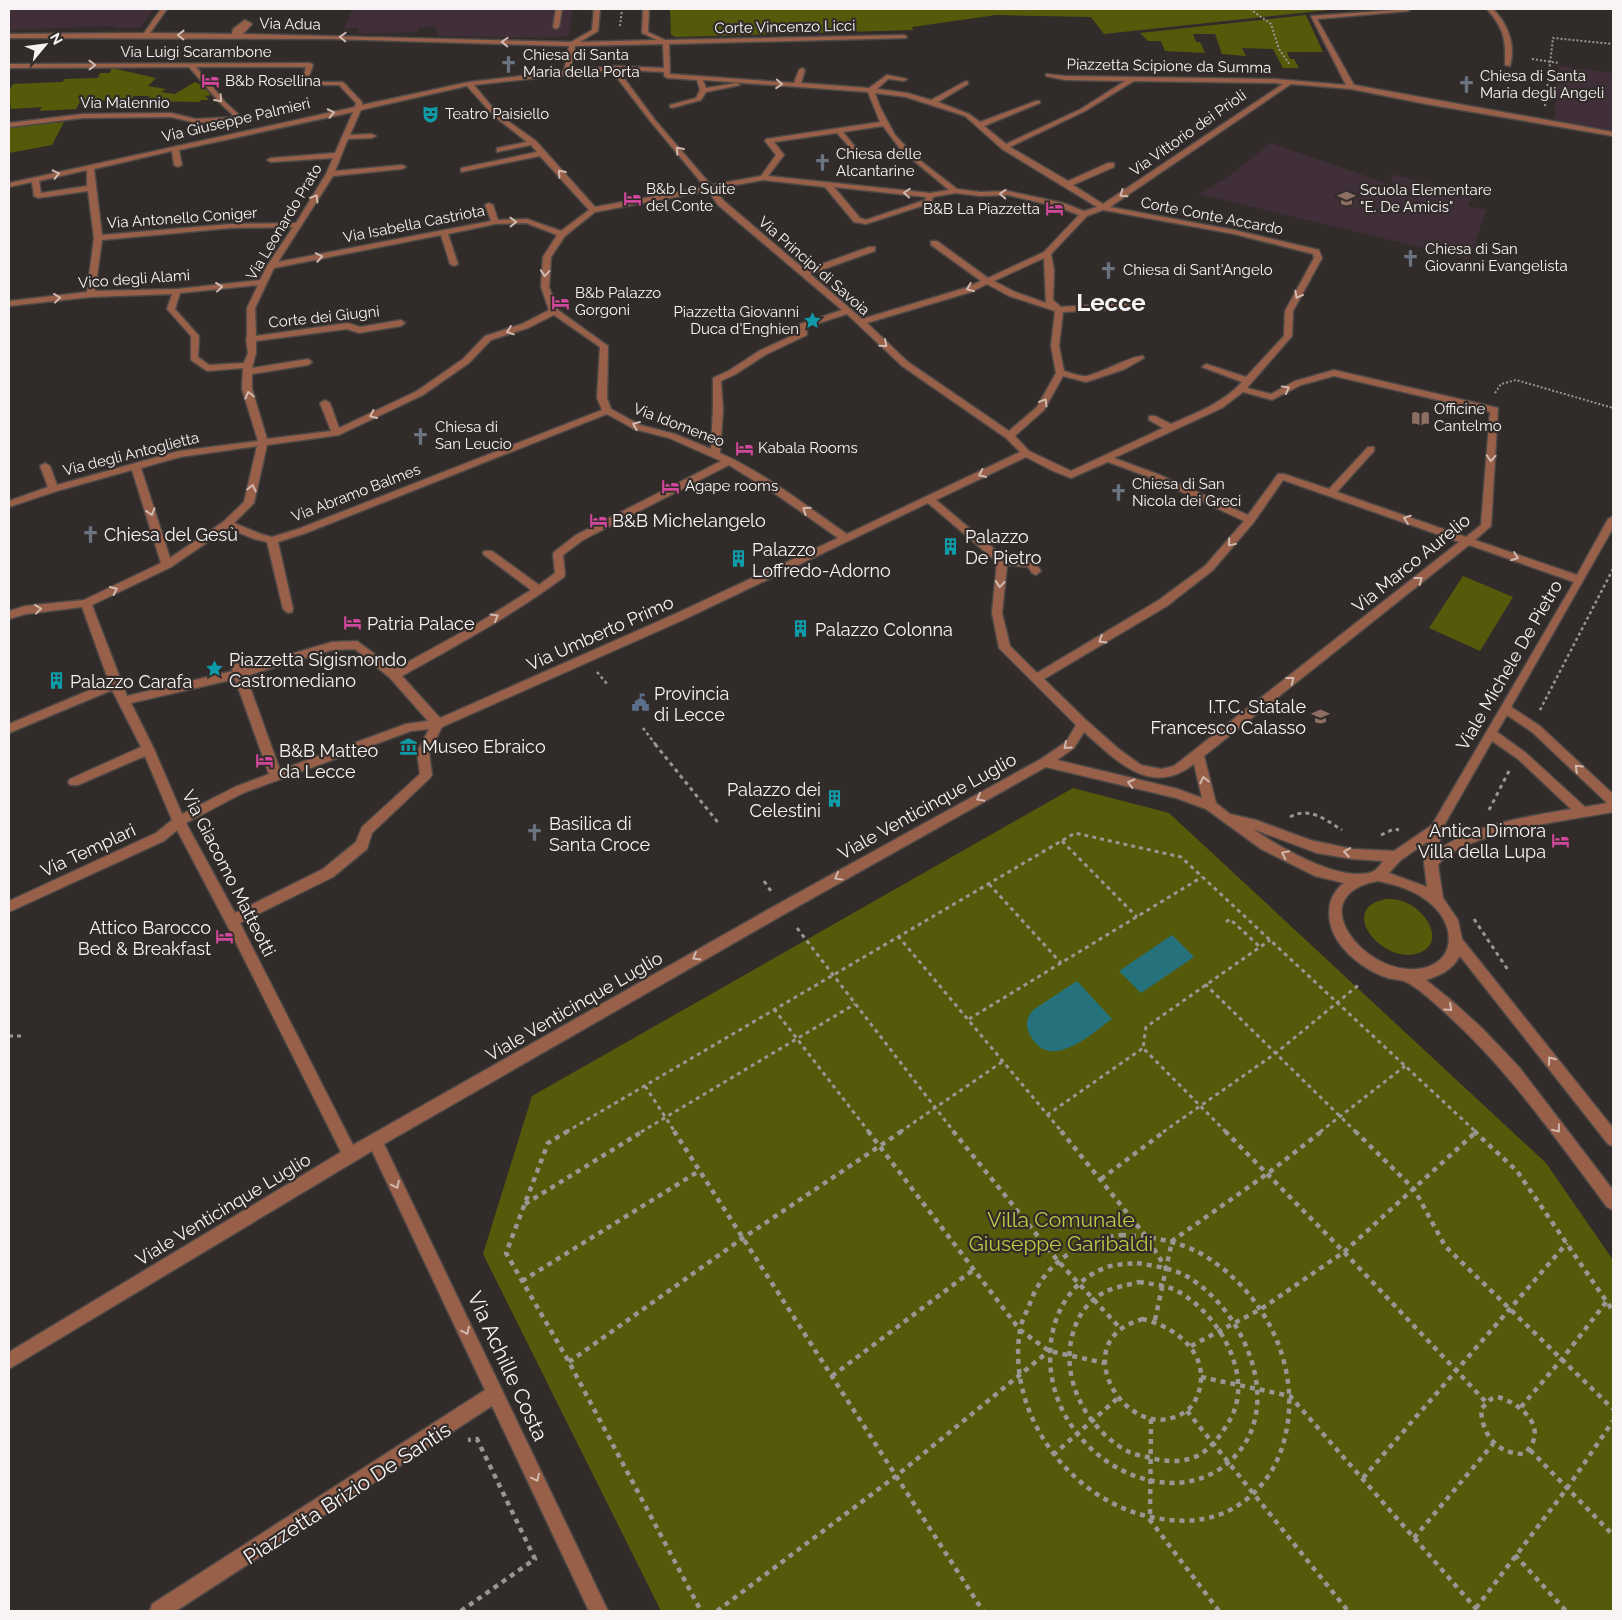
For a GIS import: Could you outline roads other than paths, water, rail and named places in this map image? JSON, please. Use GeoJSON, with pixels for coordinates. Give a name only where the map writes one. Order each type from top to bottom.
{"type":"FeatureCollection","features":[{"type":"Feature","properties":{"kind":"street"},"geometry":{"type":"LineString","coordinates":[[146,34],[164,9]]}},
{"type":"Feature","properties":{"kind":"street"},"geometry":{"type":"LineString","coordinates":[[556,27],[559,9]]}},
{"type":"Feature","properties":{"kind":"street"},"geometry":{"type":"LineString","coordinates":[[597,9],[595,31],[599,39],[619,43],[637,38],[645,33]]}},
{"type":"Feature","properties":{"kind":"street"},"geometry":{"type":"LineString","coordinates":[[645,33],[646,9]]}},
{"type":"Feature","properties":{"kind":"street"},"geometry":{"type":"LineString","coordinates":[[1350,87],[1313,17],[1408,9]]}},
{"type":"Feature","properties":{"kind":"street"},"geometry":{"type":"LineString","coordinates":[[1490,9],[1495,13],[1509,37],[1508,65]]}},
{"type":"Feature","properties":{"kind":"street"},"geometry":{"type":"LineString","coordinates":[[568,72],[572,44],[595,31]]}},
{"type":"Feature","properties":{"kind":"street"},"geometry":{"type":"LineString","coordinates":[[645,33],[666,42],[666,70]]}},
{"type":"Feature","properties":{"kind":"street","name":"Via Adua"},"geometry":{"type":"LineString","coordinates":[[9,36],[146,34],[572,44],[619,43]]}},
{"type":"Feature","properties":{"kind":"street","name":"Corte Vincenzo Licci"},"geometry":{"type":"LineString","coordinates":[[619,43],[904,37]]}},
{"type":"Feature","properties":{"kind":"street"},"geometry":{"type":"LineString","coordinates":[[9,72],[18,65]]}},
{"type":"Feature","properties":{"kind":"street","name":"Via Luigi Scarambone"},"geometry":{"type":"LineString","coordinates":[[9,66],[310,65],[303,84],[341,83],[360,103],[358,108]]}},
{"type":"Feature","properties":{"kind":"street"},"geometry":{"type":"LineString","coordinates":[[191,66],[250,131]]}},
{"type":"Feature","properties":{"kind":"street","name":"Via Giuseppe Palmieri"},"geometry":{"type":"LineString","coordinates":[[9,185],[469,84],[613,68],[666,70],[668,76],[699,77]]}},
{"type":"Feature","properties":{"kind":"street","name":"Via Principi di Savoia"},"geometry":{"type":"LineString","coordinates":[[613,68],[653,121],[721,203],[752,231],[848,311],[905,364],[1010,436],[1026,453],[1071,475],[1219,406],[1241,389],[1288,336],[1289,312],[1318,258],[1316,252]]}},
{"type":"Feature","properties":{"kind":"street"},"geometry":{"type":"LineString","coordinates":[[798,85],[802,70]]}},
{"type":"Feature","properties":{"kind":"street","name":"Piazzetta Scipione da Summa"},"geometry":{"type":"LineString","coordinates":[[1048,75],[1066,78],[1290,82],[1350,87],[1613,134]]}},
{"type":"Feature","properties":{"kind":"street"},"geometry":{"type":"LineString","coordinates":[[672,106],[699,99],[703,90],[699,77],[907,94],[960,112],[980,125],[1005,147],[1087,196],[1103,208]]}},
{"type":"Feature","properties":{"kind":"street"},"geometry":{"type":"LineString","coordinates":[[871,90],[887,77],[904,80]]}},
{"type":"Feature","properties":{"kind":"street"},"geometry":{"type":"LineString","coordinates":[[1005,147],[1083,110],[1133,79]]}},
{"type":"Feature","properties":{"kind":"street"},"geometry":{"type":"LineString","coordinates":[[703,90],[758,82]]}},
{"type":"Feature","properties":{"kind":"street","name":"Via Vittorio dei Prioli"},"geometry":{"type":"LineString","coordinates":[[1103,208],[1290,82]]}},
{"type":"Feature","properties":{"kind":"street"},"geometry":{"type":"LineString","coordinates":[[932,102],[966,83]]}},
{"type":"Feature","properties":{"kind":"street"},"geometry":{"type":"LineString","coordinates":[[469,84],[496,116],[533,142],[593,210]]}},
{"type":"Feature","properties":{"kind":"street"},"geometry":{"type":"LineString","coordinates":[[871,90],[874,104],[894,140],[955,191]]}},
{"type":"Feature","properties":{"kind":"street"},"geometry":{"type":"LineString","coordinates":[[980,125],[1038,102]]}},
{"type":"Feature","properties":{"kind":"street","name":"Via Leonardo Prato"},"geometry":{"type":"LineString","coordinates":[[263,441],[247,389],[248,368],[252,353],[250,339],[251,308],[271,266],[330,174],[358,108]]}},
{"type":"Feature","properties":{"kind":"street","name":"Via Malennio"},"geometry":{"type":"LineString","coordinates":[[9,125],[83,116],[171,114],[196,121],[241,119]]}},
{"type":"Feature","properties":{"kind":"street"},"geometry":{"type":"LineString","coordinates":[[763,178],[780,155],[769,140],[884,124]]}},
{"type":"Feature","properties":{"kind":"street"},"geometry":{"type":"LineString","coordinates":[[838,130],[852,148]]}},
{"type":"Feature","properties":{"kind":"street"},"geometry":{"type":"LineString","coordinates":[[347,137],[372,136]]}},
{"type":"Feature","properties":{"kind":"street"},"geometry":{"type":"LineString","coordinates":[[500,150],[533,142]]}},
{"type":"Feature","properties":{"kind":"street"},"geometry":{"type":"LineString","coordinates":[[175,148],[178,166]]}},
{"type":"Feature","properties":{"kind":"street"},"geometry":{"type":"LineString","coordinates":[[464,170],[542,152]]}},
{"type":"Feature","properties":{"kind":"street"},"geometry":{"type":"LineString","coordinates":[[271,160],[338,155]]}},
{"type":"Feature","properties":{"kind":"street"},"geometry":{"type":"LineString","coordinates":[[1066,185],[1111,165]]}},
{"type":"Feature","properties":{"kind":"street"},"geometry":{"type":"LineString","coordinates":[[90,166],[98,238],[91,294]]}},
{"type":"Feature","properties":{"kind":"street"},"geometry":{"type":"LineString","coordinates":[[330,174],[402,167]]}},
{"type":"Feature","properties":{"kind":"street"},"geometry":{"type":"LineString","coordinates":[[554,312],[545,287],[546,257],[562,234],[593,210],[763,178],[930,194],[955,191],[980,194],[1008,193],[1084,214]]}},
{"type":"Feature","properties":{"kind":"street"},"geometry":{"type":"LineString","coordinates":[[35,179],[38,196],[91,188]]}},
{"type":"Feature","properties":{"kind":"street"},"geometry":{"type":"LineString","coordinates":[[827,184],[857,220],[866,222],[928,201],[930,194]]}},
{"type":"Feature","properties":{"kind":"street"},"geometry":{"type":"LineString","coordinates":[[489,205],[495,222]]}},
{"type":"Feature","properties":{"kind":"street"},"geometry":{"type":"LineString","coordinates":[[859,323],[968,290],[1046,254],[1084,214],[1103,208]]}},
{"type":"Feature","properties":{"kind":"street","name":"Corte Conte Accardo"},"geometry":{"type":"LineString","coordinates":[[1103,208],[1234,232],[1316,252]]}},
{"type":"Feature","properties":{"kind":"street","name":"Via Isabella Castriota"},"geometry":{"type":"LineString","coordinates":[[271,266],[495,222],[527,221],[562,234]]}},
{"type":"Feature","properties":{"kind":"street","name":"Via Antonello Coniger"},"geometry":{"type":"LineString","coordinates":[[98,238],[231,226],[298,225]]}},
{"type":"Feature","properties":{"kind":"street"},"geometry":{"type":"LineString","coordinates":[[444,232],[454,264]]}},
{"type":"Feature","properties":{"kind":"street"},"geometry":{"type":"LineString","coordinates":[[934,244],[987,281],[1012,294],[1059,310],[1136,305]]}},
{"type":"Feature","properties":{"kind":"street"},"geometry":{"type":"LineString","coordinates":[[804,273],[872,250]]}},
{"type":"Feature","properties":{"kind":"street"},"geometry":{"type":"LineString","coordinates":[[1046,254],[1050,260],[1048,272],[1049,301],[1059,310]]}},
{"type":"Feature","properties":{"kind":"street","name":"Vico degli Alami"},"geometry":{"type":"LineString","coordinates":[[9,304],[91,294],[177,291],[262,282]]}},
{"type":"Feature","properties":{"kind":"street"},"geometry":{"type":"LineString","coordinates":[[177,291],[171,308],[195,336],[194,358],[207,368],[248,368],[308,362]]}},
{"type":"Feature","properties":{"kind":"street"},"geometry":{"type":"LineString","coordinates":[[1010,436],[1041,408],[1060,373],[1054,346],[1059,310]]}},
{"type":"Feature","properties":{"kind":"street"},"geometry":{"type":"LineString","coordinates":[[715,454],[718,410],[716,380],[762,353],[804,333],[803,326],[848,311]]}},
{"type":"Feature","properties":{"kind":"street","name":"Via Idomeneo"},"geometry":{"type":"LineString","coordinates":[[554,312],[604,346],[602,398],[607,410],[637,427],[672,436],[729,461],[781,493],[846,538]]}},
{"type":"Feature","properties":{"kind":"street","name":"Via degli Antoglietta"},"geometry":{"type":"LineString","coordinates":[[9,504],[53,489],[179,454],[263,441],[336,433],[420,393],[466,360],[488,338],[525,326],[554,312]]}},
{"type":"Feature","properties":{"kind":"street","name":"Corte dei Giugni"},"geometry":{"type":"LineString","coordinates":[[250,339],[348,326],[359,330],[401,322]]}},
{"type":"Feature","properties":{"kind":"street"},"geometry":{"type":"LineString","coordinates":[[1060,373],[1086,379],[1122,367],[1140,358]]}},
{"type":"Feature","properties":{"kind":"street"},"geometry":{"type":"LineString","coordinates":[[1206,367],[1248,381]]}},
{"type":"Feature","properties":{"kind":"street","name":"Via Marco Aurelio"},"geometry":{"type":"LineString","coordinates":[[1083,724],[1116,753],[1138,768],[1161,774],[1178,770],[1486,526],[1494,410],[1334,373],[1298,383],[1272,397],[1241,389]]}},
{"type":"Feature","properties":{"kind":"street"},"geometry":{"type":"LineString","coordinates":[[325,403],[336,433]]}},
{"type":"Feature","properties":{"kind":"street","name":"Via Abramo Balmes"},"geometry":{"type":"LineString","coordinates":[[272,540],[302,531],[607,410]]}},
{"type":"Feature","properties":{"kind":"street"},"geometry":{"type":"LineString","coordinates":[[1152,418],[1171,428]]}},
{"type":"Feature","properties":{"kind":"street"},"geometry":{"type":"LineString","coordinates":[[9,615],[25,610],[86,603],[167,566],[227,524],[249,503],[263,441]]}},
{"type":"Feature","properties":{"kind":"street"},"geometry":{"type":"LineString","coordinates":[[1331,493],[1371,449]]}},
{"type":"Feature","properties":{"kind":"street","name":"Via Umberto Primo"},"geometry":{"type":"LineString","coordinates":[[179,821],[239,790],[276,776],[410,727],[438,724],[679,616],[1026,453]]}},
{"type":"Feature","properties":{"kind":"street"},"geometry":{"type":"LineString","coordinates":[[1111,456],[1250,520]]}},
{"type":"Feature","properties":{"kind":"street"},"geometry":{"type":"LineString","coordinates":[[394,675],[438,651],[539,590],[560,574],[558,554],[572,542],[598,526],[684,486],[729,461]]}},
{"type":"Feature","properties":{"kind":"street"},"geometry":{"type":"LineString","coordinates":[[45,466],[53,489]]}},
{"type":"Feature","properties":{"kind":"street"},"geometry":{"type":"LineString","coordinates":[[136,466],[167,566]]}},
{"type":"Feature","properties":{"kind":"street"},"geometry":{"type":"LineString","coordinates":[[1036,679],[1163,603],[1209,568],[1250,520],[1281,476],[1580,580]]}},
{"type":"Feature","properties":{"kind":"street"},"geometry":{"type":"LineString","coordinates":[[929,500],[1002,561],[1031,564],[1036,571]]}},
{"type":"Feature","properties":{"kind":"street","name":"Viale Michele De Pietro"},"geometry":{"type":"LineString","coordinates":[[1437,901],[1432,884],[1430,862],[1431,847],[1436,829],[1580,580],[1613,519]]}},
{"type":"Feature","properties":{"kind":"street"},"geometry":{"type":"LineString","coordinates":[[227,524],[258,538],[272,540],[288,608]]}},
{"type":"Feature","properties":{"kind":"street"},"geometry":{"type":"LineString","coordinates":[[488,553],[539,590]]}},
{"type":"Feature","properties":{"kind":"street"},"geometry":{"type":"LineString","coordinates":[[1002,561],[997,612],[1005,648],[1083,724],[1070,745],[1045,762]]}},
{"type":"Feature","properties":{"kind":"street","name":"Via Giacomo Matteotti"},"geometry":{"type":"LineString","coordinates":[[86,603],[122,701],[148,749],[179,821],[232,921],[350,1155]]}},
{"type":"Feature","properties":{"kind":"street"},"geometry":{"type":"LineString","coordinates":[[122,701],[332,646],[357,645],[394,675],[438,724],[423,752],[426,775],[366,832],[362,845],[328,873],[232,921]]}},
{"type":"Feature","properties":{"kind":"street"},"geometry":{"type":"LineString","coordinates":[[238,671],[276,776]]}},
{"type":"Feature","properties":{"kind":"street"},"geometry":{"type":"LineString","coordinates":[[9,729],[115,684]]}},
{"type":"Feature","properties":{"kind":"street"},"geometry":{"type":"LineString","coordinates":[[1505,708],[1536,729],[1613,807]]}},
{"type":"Feature","properties":{"kind":"street"},"geometry":{"type":"LineString","coordinates":[[1491,734],[1522,756],[1582,812]]}},
{"type":"Feature","properties":{"kind":"street"},"geometry":{"type":"LineString","coordinates":[[74,782],[148,749]]}},
{"type":"Feature","properties":{"kind":"street"},"geometry":{"type":"LineString","coordinates":[[1198,754],[1210,806]]}},
{"type":"Feature","properties":{"kind":"street","name":"Viale Venticinque Luglio"},"geometry":{"type":"LineString","coordinates":[[9,1361],[350,1155],[783,908],[1045,762],[1178,794],[1210,806],[1266,845],[1320,872],[1340,877],[1364,878]]}},
{"type":"Feature","properties":{"kind":"street"},"geometry":{"type":"LineString","coordinates":[[1430,862],[1458,843],[1506,826],[1613,807]]}},
{"type":"Feature","properties":{"kind":"street"},"geometry":{"type":"LineString","coordinates":[[1227,817],[1256,824],[1310,846],[1373,857],[1396,856]]}},
{"type":"Feature","properties":{"kind":"street","name":"Via Templari"},"geometry":{"type":"LineString","coordinates":[[9,907],[160,837],[179,821]]}},
{"type":"Feature","properties":{"kind":"street","name":"Viale Michele De Pietro"},"geometry":{"type":"LineString","coordinates":[[1378,876],[1396,856],[1436,829]]}},
{"type":"Feature","properties":{"kind":"street"},"geometry":{"type":"LineString","coordinates":[[1378,876],[1393,878],[1424,890],[1448,914],[1454,927],[1456,941],[1453,955],[1443,967],[1411,977],[1391,974],[1372,965],[1356,953],[1343,937],[1336,922],[1335,907],[1340,894],[1350,884],[1364,878],[1378,876]]}},
{"type":"Feature","properties":{"kind":"street"},"geometry":{"type":"LineString","coordinates":[[1456,941],[1613,1139]]}},
{"type":"Feature","properties":{"kind":"street"},"geometry":{"type":"LineString","coordinates":[[1411,977],[1446,1004],[1514,1072],[1613,1202]]}},
{"type":"Feature","properties":{"kind":"street","name":"Via Achille Costa"},"geometry":{"type":"LineString","coordinates":[[375,1141],[599,1611]]}},
{"type":"Feature","properties":{"kind":"street","name":"Piazzetta Brizio De Santis"},"geometry":{"type":"LineString","coordinates":[[159,1611],[495,1394]]}},
{"type":"Feature","properties":{"kind":"water"},"geometry":{"type":"Polygon","coordinates":[[[1172,935],[1194,957],[1141,993],[1119,971],[1172,935]]]}},
{"type":"Feature","properties":{"kind":"water"},"geometry":{"type":"Polygon","coordinates":[[[1077,981],[1112,1019],[1071,1047],[1059,1051],[1048,1051],[1038,1046],[1027,1028],[1027,1022],[1031,1013],[1077,981]]]}},
{"type":"Feature","properties":{"kind":"place","name":"Chiesa di Santa Maria della Porta"},"geometry":{"type":"Point","coordinates":[509,64]}},
{"type":"Feature","properties":{"kind":"place","name":"B&b Rosellina"},"geometry":{"type":"Point","coordinates":[211,81]}},
{"type":"Feature","properties":{"kind":"place","name":"Chiesa di Santa Maria degli Angeli"},"geometry":{"type":"Point","coordinates":[1466,85]}},
{"type":"Feature","properties":{"kind":"place","name":"Teatro Paisiello"},"geometry":{"type":"Point","coordinates":[431,114]}},
{"type":"Feature","properties":{"kind":"place","name":"Chiesa delle Alcantarine"},"geometry":{"type":"Point","coordinates":[822,163]}},
{"type":"Feature","properties":{"kind":"place","name":"B&b Le Suite del Conte"},"geometry":{"type":"Point","coordinates":[632,198]}},
{"type":"Feature","properties":{"kind":"place","name":"Scuola Elementare \"E. De Amicis\""},"geometry":{"type":"Point","coordinates":[1346,199]}},
{"type":"Feature","properties":{"kind":"place","name":"B&B La Piazzetta"},"geometry":{"type":"Point","coordinates":[1054,209]}},
{"type":"Feature","properties":{"kind":"place","name":"Chiesa di San Giovanni Evangelista"},"geometry":{"type":"Point","coordinates":[1411,258]}},
{"type":"Feature","properties":{"kind":"place","name":"Chiesa di Sant'Angelo"},"geometry":{"type":"Point","coordinates":[1109,270]}},
{"type":"Feature","properties":{"kind":"place","name":"B&b Palazzo Gorgoni"},"geometry":{"type":"Point","coordinates":[561,302]}},
{"type":"Feature","properties":{"kind":"place","name":"Piazzetta Giovanni Duca d'Enghien"},"geometry":{"type":"Point","coordinates":[813,321]}},
{"type":"Feature","properties":{"kind":"place","name":"Officine Cantelmo"},"geometry":{"type":"Point","coordinates":[1420,418]}},
{"type":"Feature","properties":{"kind":"place","name":"Chiesa di San Leucio"},"geometry":{"type":"Point","coordinates":[421,436]}},
{"type":"Feature","properties":{"kind":"place","name":"Kabala Rooms"},"geometry":{"type":"Point","coordinates":[744,448]}},
{"type":"Feature","properties":{"kind":"place","name":"Agape rooms"},"geometry":{"type":"Point","coordinates":[671,486]}},
{"type":"Feature","properties":{"kind":"place","name":"Chiesa di San Nicola dei Greci"},"geometry":{"type":"Point","coordinates":[1118,493]}},
{"type":"Feature","properties":{"kind":"place","name":"B&B Michelangelo"},"geometry":{"type":"Point","coordinates":[598,520]}},
{"type":"Feature","properties":{"kind":"place","name":"Chiesa del Gesù"},"geometry":{"type":"Point","coordinates":[90,534]}},
{"type":"Feature","properties":{"kind":"place","name":"Palazzo De Pietro"},"geometry":{"type":"Point","coordinates":[951,546]}},
{"type":"Feature","properties":{"kind":"place","name":"Palazzo Loffredo-Adorno"},"geometry":{"type":"Point","coordinates":[738,559]}},
{"type":"Feature","properties":{"kind":"place","name":"Patria Palace"},"geometry":{"type":"Point","coordinates":[353,623]}},
{"type":"Feature","properties":{"kind":"place","name":"Palazzo Colonna"},"geometry":{"type":"Point","coordinates":[801,629]}},
{"type":"Feature","properties":{"kind":"place","name":"Piazzetta Sigismondo Castromediano"},"geometry":{"type":"Point","coordinates":[215,669]}},
{"type":"Feature","properties":{"kind":"place","name":"Palazzo Carafa"},"geometry":{"type":"Point","coordinates":[56,681]}},
{"type":"Feature","properties":{"kind":"place","name":"Provincia di Lecce"},"geometry":{"type":"Point","coordinates":[640,703]}},
{"type":"Feature","properties":{"kind":"place","name":"I.T.C. Statale Francesco Calasso"},"geometry":{"type":"Point","coordinates":[1320,716]}},
{"type":"Feature","properties":{"kind":"place","name":"Museo Ebraico"},"geometry":{"type":"Point","coordinates":[408,746]}},
{"type":"Feature","properties":{"kind":"place","name":"B&B Matteo da Lecce"},"geometry":{"type":"Point","coordinates":[265,760]}},
{"type":"Feature","properties":{"kind":"place","name":"Palazzo dei Celestini"},"geometry":{"type":"Point","coordinates":[835,799]}},
{"type":"Feature","properties":{"kind":"place","name":"Basilica di Santa Croce"},"geometry":{"type":"Point","coordinates":[535,833]}},
{"type":"Feature","properties":{"kind":"place","name":"Antica Dimora Villa della Lupa"},"geometry":{"type":"Point","coordinates":[1560,840]}},
{"type":"Feature","properties":{"kind":"place","name":"Attico Barocco Bed & Breakfast"},"geometry":{"type":"Point","coordinates":[225,937]}},
{"type":"Feature","properties":{"kind":"district","name":"Lecce"},"geometry":{"type":"Point","coordinates":[1111,302]}},
{"type":"Feature","properties":{"kind":"park label","name":"Villa Comunale Giuseppe Garibaldi"},"geometry":{"type":"Point","coordinates":[1061,1231]}}]}
